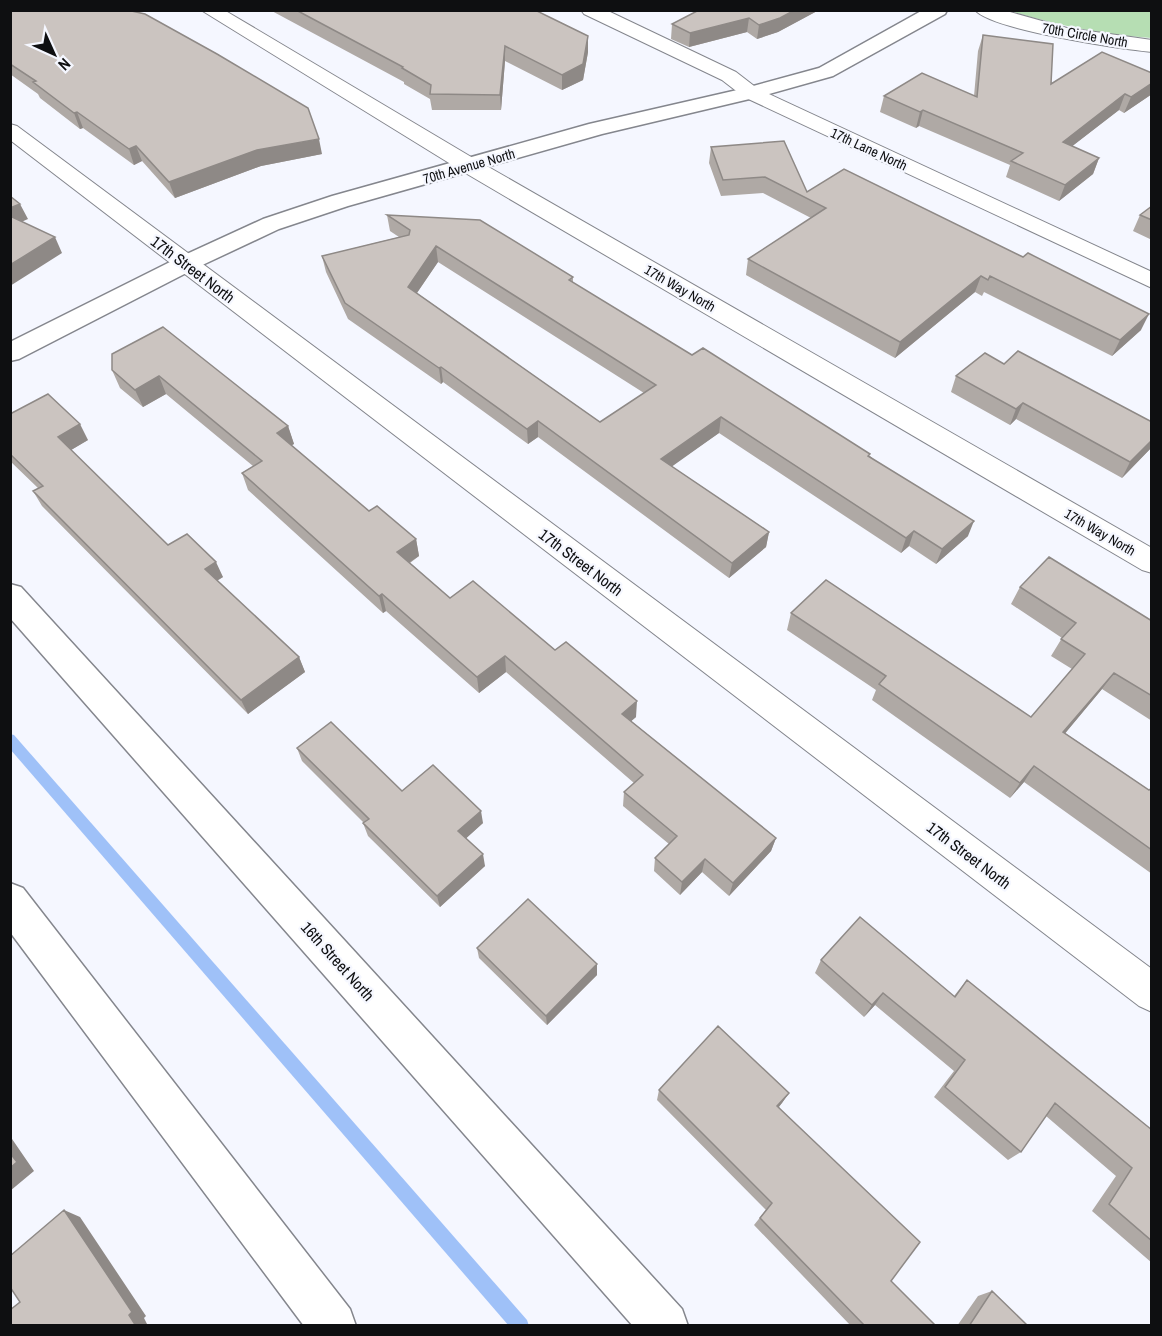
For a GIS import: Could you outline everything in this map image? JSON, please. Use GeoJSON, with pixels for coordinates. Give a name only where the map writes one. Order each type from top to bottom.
{"type":"FeatureCollection","features":[{"type":"Feature","properties":{"kind":"street","name":"17th Way North"},"geometry":{"type":"LineString","coordinates":[[210,10],[470,166],[1152,562]]}},
{"type":"Feature","properties":{"kind":"street","name":"17th Lane North"},"geometry":{"type":"LineString","coordinates":[[590,10],[729,76],[751,93],[1152,281]]}},
{"type":"Feature","properties":{"kind":"street","name":"70th Avenue North"},"geometry":{"type":"LineString","coordinates":[[10,352],[187,263],[280,221],[340,201],[597,129],[751,93],[826,72],[938,10]]}},
{"type":"Feature","properties":{"kind":"street","name":"70th Circle North"},"geometry":{"type":"LineString","coordinates":[[984,10],[1016,22],[1073,36],[1152,46]]}},
{"type":"Feature","properties":{"kind":"street","name":"17th Street North"},"geometry":{"type":"LineString","coordinates":[[10,130],[1152,993]]}},
{"type":"Feature","properties":{"kind":"street","name":"16th Street North"},"geometry":{"type":"LineString","coordinates":[[10,596],[664,1326]]}},
{"type":"Feature","properties":{"kind":"street"},"geometry":{"type":"LineString","coordinates":[[10,902],[333,1326]]}},
{"type":"Feature","properties":{"kind":"green space"},"geometry":{"type":"Polygon","coordinates":[[[1010,11],[1151,11],[1151,38],[1080,29],[1010,11]]]}},
{"type":"Feature","properties":{"kind":"building"},"geometry":{"type":"Polygon","coordinates":[[[10,10],[127,10],[145,14],[308,108],[319,139],[257,150],[169,182],[136,146],[129,149],[77,112],[74,113],[33,82],[36,81],[10,64],[10,10]]]}},
{"type":"Feature","properties":{"kind":"building"},"geometry":{"type":"Polygon","coordinates":[[[296,10],[535,10],[588,36],[583,64],[562,75],[505,46],[500,95],[430,94],[431,85],[403,67],[296,10]]]}},
{"type":"Feature","properties":{"kind":"building"},"geometry":{"type":"Polygon","coordinates":[[[699,10],[795,10],[759,25],[749,18],[690,33],[672,24],[699,10]]]}},
{"type":"Feature","properties":{"kind":"building"},"geometry":{"type":"Polygon","coordinates":[[[983,35],[1053,44],[1051,84],[1102,52],[1152,73],[1152,83],[1131,97],[1125,94],[1063,142],[1099,158],[1065,185],[1011,161],[1023,153],[923,110],[920,112],[884,96],[922,73],[977,97],[983,35]]]}},
{"type":"Feature","properties":{"kind":"building"},"geometry":{"type":"Polygon","coordinates":[[[784,141],[807,192],[844,169],[1023,257],[1028,253],[1149,314],[1120,340],[990,276],[988,280],[981,276],[900,342],[748,259],[826,208],[765,177],[723,180],[711,147],[784,141]]]}},
{"type":"Feature","properties":{"kind":"building"},"geometry":{"type":"Polygon","coordinates":[[[10,196],[20,204],[10,208],[10,196]]]}},
{"type":"Feature","properties":{"kind":"building"},"geometry":{"type":"Polygon","coordinates":[[[1152,206],[1152,220],[1140,215],[1152,206]]]}},
{"type":"Feature","properties":{"kind":"building"},"geometry":{"type":"Polygon","coordinates":[[[387,215],[480,220],[573,277],[569,280],[692,355],[703,348],[870,454],[868,456],[974,521],[942,549],[914,531],[906,538],[721,417],[661,459],[769,532],[732,563],[538,421],[527,429],[441,367],[439,368],[345,303],[322,256],[409,235],[410,230],[387,215]],[[436,246],[408,287],[600,422],[656,385],[436,246]]]}},
{"type":"Feature","properties":{"kind":"building"},"geometry":{"type":"Polygon","coordinates":[[[10,216],[55,237],[10,265],[10,216]]]}},
{"type":"Feature","properties":{"kind":"building"},"geometry":{"type":"Polygon","coordinates":[[[163,327],[288,426],[277,433],[369,511],[377,506],[416,539],[397,552],[450,598],[473,581],[555,650],[566,642],[637,701],[622,714],[776,838],[733,883],[705,859],[682,882],[655,858],[677,836],[624,792],[643,775],[505,656],[477,677],[382,594],[379,596],[242,473],[262,461],[159,376],[135,390],[112,370],[112,354],[163,327]]]}},
{"type":"Feature","properties":{"kind":"building"},"geometry":{"type":"Polygon","coordinates":[[[1018,351],[1152,422],[1152,440],[1130,462],[1023,403],[1016,409],[956,376],[985,353],[1004,364],[1018,351]]]}},
{"type":"Feature","properties":{"kind":"building"},"geometry":{"type":"Polygon","coordinates":[[[48,394],[80,424],[58,437],[168,545],[187,534],[216,562],[205,569],[299,657],[241,700],[33,491],[43,486],[10,454],[10,414],[48,394]]]}},
{"type":"Feature","properties":{"kind":"building"},"geometry":{"type":"Polygon","coordinates":[[[1049,557],[1152,621],[1152,696],[1114,673],[1063,732],[1149,790],[1152,788],[1152,850],[1034,766],[1020,783],[879,684],[886,676],[791,613],[826,580],[1031,717],[1085,654],[1061,639],[1076,623],[1020,587],[1049,557]]]}},
{"type":"Feature","properties":{"kind":"building"},"geometry":{"type":"Polygon","coordinates":[[[331,722],[402,791],[433,765],[481,811],[458,831],[483,854],[437,896],[363,823],[369,819],[297,748],[331,722]]]}},
{"type":"Feature","properties":{"kind":"building"},"geometry":{"type":"Polygon","coordinates":[[[528,899],[597,964],[546,1016],[477,948],[528,899]]]}},
{"type":"Feature","properties":{"kind":"building"},"geometry":{"type":"Polygon","coordinates":[[[860,917],[955,997],[967,980],[1152,1130],[1152,1241],[1109,1204],[1132,1168],[1055,1103],[1021,1152],[945,1087],[965,1060],[883,993],[872,1005],[821,960],[860,917]]]}},
{"type":"Feature","properties":{"kind":"building"},"geometry":{"type":"Polygon","coordinates":[[[718,1026],[789,1093],[777,1106],[920,1242],[891,1281],[936,1326],[865,1326],[760,1218],[772,1203],[659,1090],[718,1026]]]}},
{"type":"Feature","properties":{"kind":"building"},"geometry":{"type":"Polygon","coordinates":[[[10,1153],[17,1162],[10,1168],[10,1153]]]}},
{"type":"Feature","properties":{"kind":"building"},"geometry":{"type":"Polygon","coordinates":[[[64,1210],[132,1312],[129,1315],[136,1326],[10,1326],[10,1310],[20,1302],[10,1287],[10,1256],[64,1210]]]}},
{"type":"Feature","properties":{"kind":"building"},"geometry":{"type":"Polygon","coordinates":[[[992,1291],[1028,1326],[969,1326],[992,1291]]]}},
{"type":"Feature","properties":{"kind":"waterway"},"geometry":{"type":"LineString","coordinates":[[10,739],[521,1326]]}}]}
